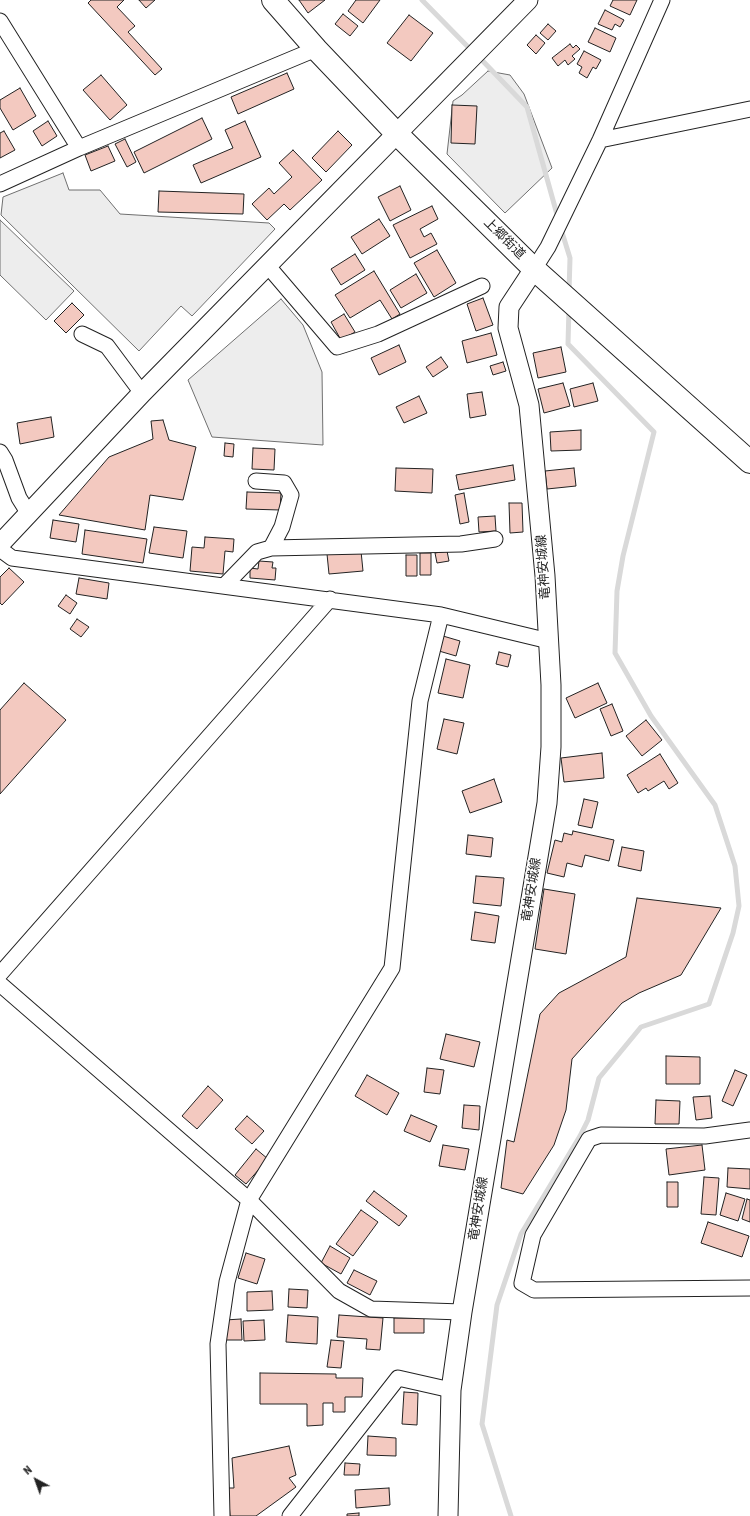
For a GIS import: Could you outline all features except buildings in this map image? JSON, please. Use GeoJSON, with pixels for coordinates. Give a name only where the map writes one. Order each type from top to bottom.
{"type":"FeatureCollection","features":[{"type":"Feature","properties":{"kind":"main road","name":"上郷街道"},"geometry":{"type":"LineString","coordinates":[[273,0],[316,49],[396,133],[534,269],[750,462]]}},
{"type":"Feature","properties":{"kind":"street"},"geometry":{"type":"LineString","coordinates":[[0,544],[142,393],[528,0]]}},
{"type":"Feature","properties":{"kind":"street"},"geometry":{"type":"LineString","coordinates":[[534,269],[548,247],[600,140],[662,0]]}},
{"type":"Feature","properties":{"kind":"street"},"geometry":{"type":"LineString","coordinates":[[0,21],[79,148]]}},
{"type":"Feature","properties":{"kind":"street"},"geometry":{"type":"LineString","coordinates":[[0,184],[79,148],[316,49]]}},
{"type":"Feature","properties":{"kind":"street"},"geometry":{"type":"LineString","coordinates":[[600,140],[750,108]]}},
{"type":"Feature","properties":{"kind":"street"},"geometry":{"type":"LineString","coordinates":[[267,265],[337,346],[378,334],[482,286]]}},
{"type":"Feature","properties":{"kind":"street","name":"竜神安城線"},"geometry":{"type":"LineString","coordinates":[[448,1516],[451,1390],[462,1312],[546,803],[550,747],[549,641],[545,576],[529,405],[508,328],[510,307],[534,269]]}},
{"type":"Feature","properties":{"kind":"street"},"geometry":{"type":"LineString","coordinates":[[82,334],[107,346],[142,393]]}},
{"type":"Feature","properties":{"kind":"street"},"geometry":{"type":"LineString","coordinates":[[0,452],[5,460],[19,498],[29,514]]}},
{"type":"Feature","properties":{"kind":"street"},"geometry":{"type":"LineString","coordinates":[[256,481],[284,483],[291,495],[282,527],[271,548]]}},
{"type":"Feature","properties":{"kind":"street"},"geometry":{"type":"LineString","coordinates":[[225,585],[257,552],[271,548],[462,544],[495,539]]}},
{"type":"Feature","properties":{"kind":"street"},"geometry":{"type":"LineString","coordinates":[[0,549],[12,558],[225,585],[441,615],[549,641]]}},
{"type":"Feature","properties":{"kind":"street"},"geometry":{"type":"LineString","coordinates":[[0,974],[330,599]]}},
{"type":"Feature","properties":{"kind":"street"},"geometry":{"type":"LineString","coordinates":[[222,1516],[218,1344],[227,1282],[249,1200],[392,968],[420,701],[441,615]]}},
{"type":"Feature","properties":{"kind":"street"},"geometry":{"type":"LineString","coordinates":[[0,984],[249,1200],[338,1291],[371,1309],[462,1312]]}},
{"type":"Feature","properties":{"kind":"street"},"geometry":{"type":"LineString","coordinates":[[750,1130],[705,1136],[601,1135],[589,1139],[533,1235],[522,1283],[534,1290],[750,1288]]}},
{"type":"Feature","properties":{"kind":"street"},"geometry":{"type":"LineString","coordinates":[[290,1516],[398,1378],[451,1390]]}},
{"type":"Feature","properties":{"kind":"shaded area"},"geometry":{"type":"Polygon","coordinates":[[[488,71],[510,75],[524,94],[552,168],[505,213],[447,154],[453,101],[462,95],[488,71]]]}},
{"type":"Feature","properties":{"kind":"shaded area"},"geometry":{"type":"Polygon","coordinates":[[[63,173],[69,190],[100,190],[120,214],[269,223],[275,229],[192,316],[181,306],[139,351],[1,215],[3,197],[63,173]]]}},
{"type":"Feature","properties":{"kind":"shaded area"},"geometry":{"type":"Polygon","coordinates":[[[0,220],[74,291],[46,320],[0,275],[0,220]]]}},
{"type":"Feature","properties":{"kind":"shaded area"},"geometry":{"type":"Polygon","coordinates":[[[281,299],[303,325],[322,372],[323,445],[212,437],[188,380],[281,299]]]}},
{"type":"Feature","properties":{"kind":"waterway"},"geometry":{"type":"LineString","coordinates":[[422,0],[472,51]]}},
{"type":"Feature","properties":{"kind":"waterway"},"geometry":{"type":"LineString","coordinates":[[478,56],[527,107],[558,218]]}},
{"type":"Feature","properties":{"kind":"waterway"},"geometry":{"type":"LineString","coordinates":[[561,229],[570,258],[569,292]]}},
{"type":"Feature","properties":{"kind":"waterway"},"geometry":{"type":"LineString","coordinates":[[511,1516],[482,1424],[497,1305],[521,1234],[580,1136],[588,1120],[599,1078],[641,1027],[709,1004],[733,933],[739,906],[735,866],[715,805],[651,716],[615,653],[617,591],[623,556],[654,432],[568,344],[569,308]]}}]}
